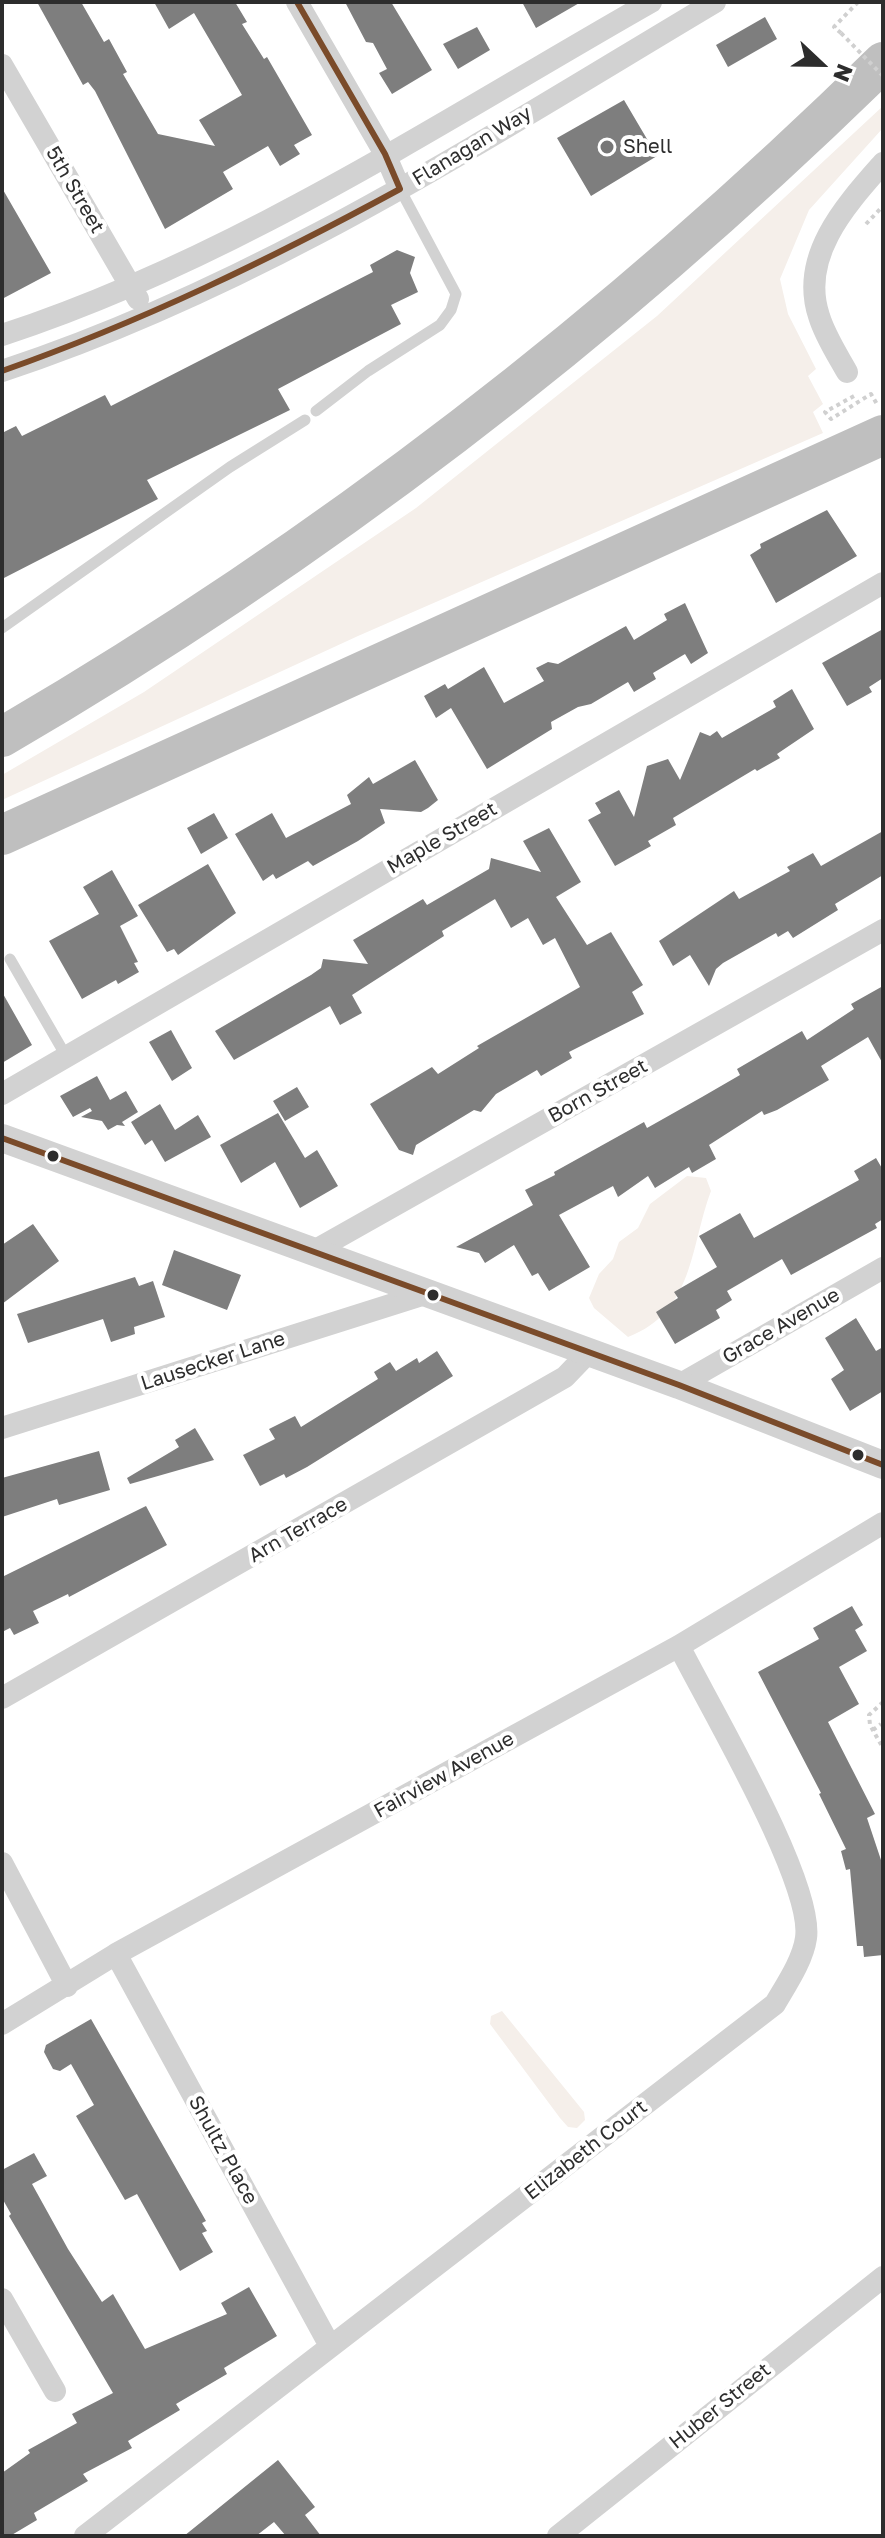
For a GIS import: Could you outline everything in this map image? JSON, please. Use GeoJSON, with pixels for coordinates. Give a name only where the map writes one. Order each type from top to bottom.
{"type":"FeatureCollection","features":[{"type":"Feature","properties":{"kind":"highway"},"geometry":{"type":"LineString","coordinates":[[2,737],[165,638],[428,455],[551,359],[693,240],[883,62]]}},
{"type":"Feature","properties":{"kind":"highway"},"geometry":{"type":"LineString","coordinates":[[2,835],[878,416]]}},
{"type":"Feature","properties":{"kind":"street"},"geometry":{"type":"LineString","coordinates":[[297,2],[385,154],[400,189]]}},
{"type":"Feature","properties":{"kind":"street","name":"Flanagan Way"},"geometry":{"type":"LineString","coordinates":[[4,364],[147,316],[267,260],[400,189],[715,2]]}},
{"type":"Feature","properties":{"kind":"street"},"geometry":{"type":"LineString","coordinates":[[636,6],[648,42]]}},
{"type":"Feature","properties":{"kind":"street","name":"Flanagan Way"},"geometry":{"type":"LineString","coordinates":[[2,335],[132,287],[250,230],[636,6]]}},
{"type":"Feature","properties":{"kind":"street","name":"5th Street"},"geometry":{"type":"LineString","coordinates":[[2,65],[147,316]]}},
{"type":"Feature","properties":{"kind":"street"},"geometry":{"type":"LineString","coordinates":[[506,84],[523,116]]}},
{"type":"Feature","properties":{"kind":"street"},"geometry":{"type":"LineString","coordinates":[[847,372],[819,319],[815,271],[833,228],[883,163]]}},
{"type":"Feature","properties":{"kind":"street"},"geometry":{"type":"LineString","coordinates":[[250,230],[267,260]]}},
{"type":"Feature","properties":{"kind":"street","name":"Maple Street"},"geometry":{"type":"LineString","coordinates":[[2,1094],[883,583]]}},
{"type":"Feature","properties":{"kind":"street","name":"Born Street"},"geometry":{"type":"LineString","coordinates":[[312,1252],[883,930]]}},
{"type":"Feature","properties":{"kind":"street"},"geometry":{"type":"LineString","coordinates":[[2,1138],[679,1385],[883,1465]]}},
{"type":"Feature","properties":{"kind":"street","name":"Grace Avenue"},"geometry":{"type":"LineString","coordinates":[[679,1385],[883,1268]]}},
{"type":"Feature","properties":{"kind":"street","name":"Lausecker Lane"},"geometry":{"type":"LineString","coordinates":[[2,1428],[425,1294]]}},
{"type":"Feature","properties":{"kind":"street","name":"Arn Terrace"},"geometry":{"type":"LineString","coordinates":[[2,1698],[565,1377],[588,1353]]}},
{"type":"Feature","properties":{"kind":"street","name":"Fairview Avenue"},"geometry":{"type":"LineString","coordinates":[[2,2024],[116,1954],[679,1646],[883,1523]]}},
{"type":"Feature","properties":{"kind":"street","name":"Elizabeth Court"},"geometry":{"type":"LineString","coordinates":[[85,2536],[775,2004],[806,1937],[801,1898],[787,1857],[679,1646]]}},
{"type":"Feature","properties":{"kind":"street"},"geometry":{"type":"LineString","coordinates":[[2,1863],[67,1986]]}},
{"type":"Feature","properties":{"kind":"street","name":"Shultz Place"},"geometry":{"type":"LineString","coordinates":[[116,1954],[330,2346]]}},
{"type":"Feature","properties":{"kind":"street","name":"Huber Street"},"geometry":{"type":"LineString","coordinates":[[558,2536],[883,2277]]}},
{"type":"Feature","properties":{"kind":"street"},"geometry":{"type":"LineString","coordinates":[[2,2299],[55,2391]]}},
{"type":"Feature","properties":{"kind":"lane"},"geometry":{"type":"LineString","coordinates":[[316,411],[368,371],[440,325],[451,310],[456,294],[400,189]]}},
{"type":"Feature","properties":{"kind":"lane"},"geometry":{"type":"LineString","coordinates":[[2,628],[230,467],[305,420]]}},
{"type":"Feature","properties":{"kind":"lane"},"geometry":{"type":"LineString","coordinates":[[10,959],[66,1056]]}},
{"type":"Feature","properties":{"kind":"path"},"geometry":{"type":"LineString","coordinates":[[858,2],[834,27],[883,76]]}},
{"type":"Feature","properties":{"kind":"path"},"geometry":{"type":"LineString","coordinates":[[861,230],[883,206]]}},
{"type":"Feature","properties":{"kind":"path"},"geometry":{"type":"LineString","coordinates":[[870,386],[825,412],[831,419],[871,394],[878,416]]}},
{"type":"Feature","properties":{"kind":"path"},"geometry":{"type":"LineString","coordinates":[[883,1702],[869,1715],[883,1748]]}},
{"type":"Feature","properties":{"kind":"path"},"geometry":{"type":"LineString","coordinates":[[873,1730],[881,1724]]}},
{"type":"Feature","properties":{"kind":"shaded area"},"geometry":{"type":"Polygon","coordinates":[[[883,106],[883,128],[809,210],[780,279],[788,314],[816,369],[808,376],[823,404],[813,412],[823,433],[358,636],[2,800],[2,775],[144,692],[416,508],[657,316],[883,106]]]}},
{"type":"Feature","properties":{"kind":"shaded area"},"geometry":{"type":"Polygon","coordinates":[[[687,1176],[706,1178],[711,1191],[686,1276],[666,1312],[650,1326],[628,1337],[594,1308],[589,1298],[599,1274],[613,1259],[619,1242],[638,1228],[650,1204],[687,1176]]]}},
{"type":"Feature","properties":{"kind":"shaded area"},"geometry":{"type":"Polygon","coordinates":[[[502,2011],[584,2112],[585,2120],[577,2128],[568,2127],[560,2118],[490,2024],[491,2016],[502,2011]]]}},
{"type":"Feature","properties":{"kind":"building"},"geometry":{"type":"Polygon","coordinates":[[[37,2],[81,2],[104,42],[109,39],[127,72],[123,74],[158,134],[215,146],[199,120],[242,95],[194,13],[169,29],[154,2],[235,2],[247,22],[242,24],[264,59],[267,57],[312,135],[294,145],[300,154],[280,166],[268,146],[223,172],[233,189],[165,229],[95,91],[88,82],[83,85],[37,2]]]}},
{"type":"Feature","properties":{"kind":"building"},"geometry":{"type":"Polygon","coordinates":[[[345,2],[391,2],[432,70],[392,94],[379,73],[387,69],[373,43],[366,42],[345,2]]]}},
{"type":"Feature","properties":{"kind":"building"},"geometry":{"type":"Polygon","coordinates":[[[522,2],[581,2],[536,28],[522,2]]]}},
{"type":"Feature","properties":{"kind":"building"},"geometry":{"type":"Polygon","coordinates":[[[765,17],[777,39],[728,67],[716,45],[765,17]]]}},
{"type":"Feature","properties":{"kind":"building"},"geometry":{"type":"Polygon","coordinates":[[[477,27],[490,50],[458,69],[443,44],[477,27]]]}},
{"type":"Feature","properties":{"kind":"building","name":"Shell"},"geometry":{"type":"Polygon","coordinates":[[[624,100],[657,156],[591,196],[557,138],[624,100]]]}},
{"type":"Feature","properties":{"kind":"building"},"geometry":{"type":"Polygon","coordinates":[[[2,188],[51,273],[2,299],[2,188]]]}},
{"type":"Feature","properties":{"kind":"building"},"geometry":{"type":"Polygon","coordinates":[[[397,250],[415,257],[410,273],[418,292],[391,305],[401,324],[278,389],[290,410],[147,480],[158,499],[2,579],[2,433],[16,426],[22,436],[105,395],[111,406],[373,272],[370,265],[397,250]]]}},
{"type":"Feature","properties":{"kind":"building"},"geometry":{"type":"Polygon","coordinates":[[[827,510],[857,556],[776,603],[750,555],[761,548],[760,544],[827,510]]]}},
{"type":"Feature","properties":{"kind":"building"},"geometry":{"type":"Polygon","coordinates":[[[685,603],[708,653],[691,664],[685,654],[653,673],[656,679],[634,692],[628,682],[591,704],[578,707],[551,722],[552,729],[487,769],[451,708],[436,718],[424,696],[445,684],[448,689],[484,667],[504,703],[544,681],[536,668],[548,662],[558,664],[626,626],[634,640],[667,620],[664,614],[685,603]]]}},
{"type":"Feature","properties":{"kind":"building"},"geometry":{"type":"Polygon","coordinates":[[[883,629],[883,678],[869,687],[872,692],[847,706],[822,663],[883,629]]]}},
{"type":"Feature","properties":{"kind":"building"},"geometry":{"type":"Polygon","coordinates":[[[792,689],[814,729],[777,754],[780,758],[757,771],[755,769],[673,818],[676,825],[648,841],[651,846],[615,866],[588,820],[601,813],[595,803],[619,790],[634,817],[647,766],[668,759],[680,780],[700,732],[710,736],[717,731],[722,738],[776,707],[773,701],[792,689]]]}},
{"type":"Feature","properties":{"kind":"building"},"geometry":{"type":"Polygon","coordinates":[[[415,760],[438,800],[421,812],[380,809],[385,823],[313,866],[308,861],[276,879],[273,874],[263,881],[235,834],[272,813],[286,838],[351,804],[347,795],[369,777],[373,784],[415,760]]]}},
{"type":"Feature","properties":{"kind":"building"},"geometry":{"type":"Polygon","coordinates":[[[214,813],[228,838],[201,854],[187,828],[214,813]]]}},
{"type":"Feature","properties":{"kind":"building"},"geometry":{"type":"Polygon","coordinates":[[[549,828],[581,882],[556,897],[587,945],[611,932],[643,985],[632,992],[644,1014],[569,1052],[572,1058],[541,1076],[537,1070],[496,1094],[481,1112],[474,1110],[416,1145],[413,1155],[399,1150],[370,1104],[432,1067],[438,1074],[479,1048],[477,1046],[580,987],[555,938],[543,945],[528,918],[511,928],[495,899],[442,931],[444,936],[352,995],[362,1013],[340,1025],[330,1006],[234,1060],[215,1031],[311,975],[321,968],[323,959],[368,964],[353,940],[423,899],[427,905],[489,869],[491,858],[541,872],[523,841],[549,828]]]}},
{"type":"Feature","properties":{"kind":"building"},"geometry":{"type":"Polygon","coordinates":[[[883,831],[883,875],[835,904],[838,910],[793,938],[788,931],[778,937],[776,933],[723,963],[716,969],[709,986],[690,955],[673,966],[659,941],[734,891],[739,899],[790,871],[787,867],[813,853],[821,866],[883,831]]]}},
{"type":"Feature","properties":{"kind":"building"},"geometry":{"type":"Polygon","coordinates":[[[208,864],[236,913],[178,955],[174,949],[167,952],[138,905],[208,864]]]}},
{"type":"Feature","properties":{"kind":"building"},"geometry":{"type":"Polygon","coordinates":[[[112,870],[138,916],[120,926],[138,962],[134,963],[139,972],[118,984],[116,980],[82,999],[49,941],[99,914],[83,887],[112,870]]]}},
{"type":"Feature","properties":{"kind":"building"},"geometry":{"type":"Polygon","coordinates":[[[883,986],[883,1064],[868,1037],[821,1066],[829,1080],[777,1110],[764,1115],[762,1111],[709,1145],[716,1159],[692,1173],[689,1167],[655,1188],[648,1176],[618,1197],[613,1186],[559,1215],[590,1267],[549,1291],[538,1273],[532,1276],[514,1245],[485,1263],[479,1253],[456,1247],[533,1205],[525,1190],[555,1175],[554,1172],[644,1122],[647,1128],[702,1097],[740,1075],[737,1069],[802,1031],[807,1040],[854,1009],[851,1004],[883,986]]]}},
{"type":"Feature","properties":{"kind":"building"},"geometry":{"type":"Polygon","coordinates":[[[2,992],[32,1045],[2,1063],[2,992]]]}},
{"type":"Feature","properties":{"kind":"building"},"geometry":{"type":"Polygon","coordinates":[[[171,1030],[192,1068],[172,1081],[149,1042],[171,1030]]]}},
{"type":"Feature","properties":{"kind":"building"},"geometry":{"type":"Polygon","coordinates":[[[97,1076],[110,1100],[126,1091],[138,1112],[122,1122],[125,1126],[117,1125],[108,1130],[102,1121],[81,1117],[92,1111],[90,1108],[73,1117],[60,1096],[97,1076]]]}},
{"type":"Feature","properties":{"kind":"building"},"geometry":{"type":"Polygon","coordinates":[[[297,1087],[309,1107],[285,1121],[273,1101],[297,1087]]]}},
{"type":"Feature","properties":{"kind":"building"},"geometry":{"type":"Polygon","coordinates":[[[160,1104],[175,1130],[198,1115],[211,1137],[165,1162],[152,1140],[145,1145],[131,1122],[160,1104]]]}},
{"type":"Feature","properties":{"kind":"building"},"geometry":{"type":"Polygon","coordinates":[[[278,1113],[305,1158],[317,1150],[338,1186],[300,1208],[275,1162],[241,1183],[220,1145],[278,1113]]]}},
{"type":"Feature","properties":{"kind":"building"},"geometry":{"type":"Polygon","coordinates":[[[876,1158],[883,1170],[883,1219],[875,1224],[877,1228],[791,1275],[782,1259],[727,1291],[732,1300],[716,1310],[720,1318],[675,1344],[656,1312],[678,1298],[674,1292],[717,1267],[699,1236],[740,1213],[754,1238],[859,1180],[854,1171],[876,1158]]]}},
{"type":"Feature","properties":{"kind":"building"},"geometry":{"type":"Polygon","coordinates":[[[33,1224],[59,1261],[2,1304],[2,1245],[33,1224]]]}},
{"type":"Feature","properties":{"kind":"building"},"geometry":{"type":"Polygon","coordinates":[[[174,1250],[241,1275],[227,1310],[162,1285],[174,1250]]]}},
{"type":"Feature","properties":{"kind":"building"},"geometry":{"type":"Polygon","coordinates":[[[135,1277],[139,1286],[153,1281],[165,1317],[134,1327],[135,1334],[111,1342],[103,1319],[28,1343],[17,1314],[135,1277]]]}},
{"type":"Feature","properties":{"kind":"building"},"geometry":{"type":"Polygon","coordinates":[[[856,1318],[876,1351],[883,1347],[883,1391],[850,1411],[831,1379],[844,1370],[825,1338],[856,1318]]]}},
{"type":"Feature","properties":{"kind":"building"},"geometry":{"type":"Polygon","coordinates":[[[437,1351],[453,1376],[307,1467],[260,1486],[243,1455],[275,1439],[269,1429],[295,1416],[301,1427],[378,1379],[374,1372],[390,1362],[396,1371],[417,1358],[419,1363],[437,1351]]]}},
{"type":"Feature","properties":{"kind":"building"},"geometry":{"type":"Polygon","coordinates":[[[195,1428],[214,1460],[130,1484],[127,1478],[179,1447],[175,1440],[195,1428]]]}},
{"type":"Feature","properties":{"kind":"building"},"geometry":{"type":"Polygon","coordinates":[[[99,1451],[110,1490],[59,1505],[57,1499],[2,1517],[2,1478],[99,1451]]]}},
{"type":"Feature","properties":{"kind":"building"},"geometry":{"type":"Polygon","coordinates":[[[146,1506],[167,1545],[69,1597],[68,1594],[33,1611],[39,1623],[14,1635],[10,1628],[2,1632],[2,1577],[146,1506]]]}},
{"type":"Feature","properties":{"kind":"building"},"geometry":{"type":"Polygon","coordinates":[[[852,1606],[863,1625],[855,1630],[867,1651],[839,1667],[859,1704],[828,1722],[875,1814],[867,1818],[883,1866],[883,1955],[864,1957],[863,1946],[857,1946],[850,1869],[846,1870],[841,1851],[846,1849],[821,1793],[758,1672],[819,1639],[813,1628],[852,1606]]]}},
{"type":"Feature","properties":{"kind":"building"},"geometry":{"type":"Polygon","coordinates":[[[91,2019],[206,2221],[202,2223],[207,2231],[202,2233],[213,2252],[180,2271],[137,2194],[125,2200],[76,2116],[94,2105],[71,2064],[60,2071],[53,2069],[44,2052],[46,2045],[91,2019]]]}},
{"type":"Feature","properties":{"kind":"building"},"geometry":{"type":"Polygon","coordinates":[[[34,2153],[47,2176],[32,2184],[68,2249],[102,2302],[113,2294],[145,2349],[227,2314],[221,2303],[249,2287],[277,2336],[224,2368],[227,2374],[176,2404],[180,2410],[128,2441],[132,2448],[83,2474],[88,2481],[34,2513],[37,2520],[10,2536],[2,2536],[2,2473],[30,2453],[28,2450],[77,2423],[72,2414],[113,2393],[9,2216],[11,2214],[2,2198],[2,2170],[34,2153]]]}},
{"type":"Feature","properties":{"kind":"building"},"geometry":{"type":"Polygon","coordinates":[[[278,2460],[315,2507],[305,2515],[321,2536],[286,2536],[274,2522],[256,2536],[184,2536],[278,2460]]]}},
{"type":"Feature","properties":{"kind":"transit line"},"geometry":{"type":"LineString","coordinates":[[2,371],[105,332],[205,288],[400,189],[385,154],[297,2]]}},
{"type":"Feature","properties":{"kind":"transit line"},"geometry":{"type":"LineString","coordinates":[[2,1138],[679,1385],[883,1465]]}},
{"type":"Feature","properties":{"kind":"place","name":"Shell"},"geometry":{"type":"Point","coordinates":[607,147]}}]}
